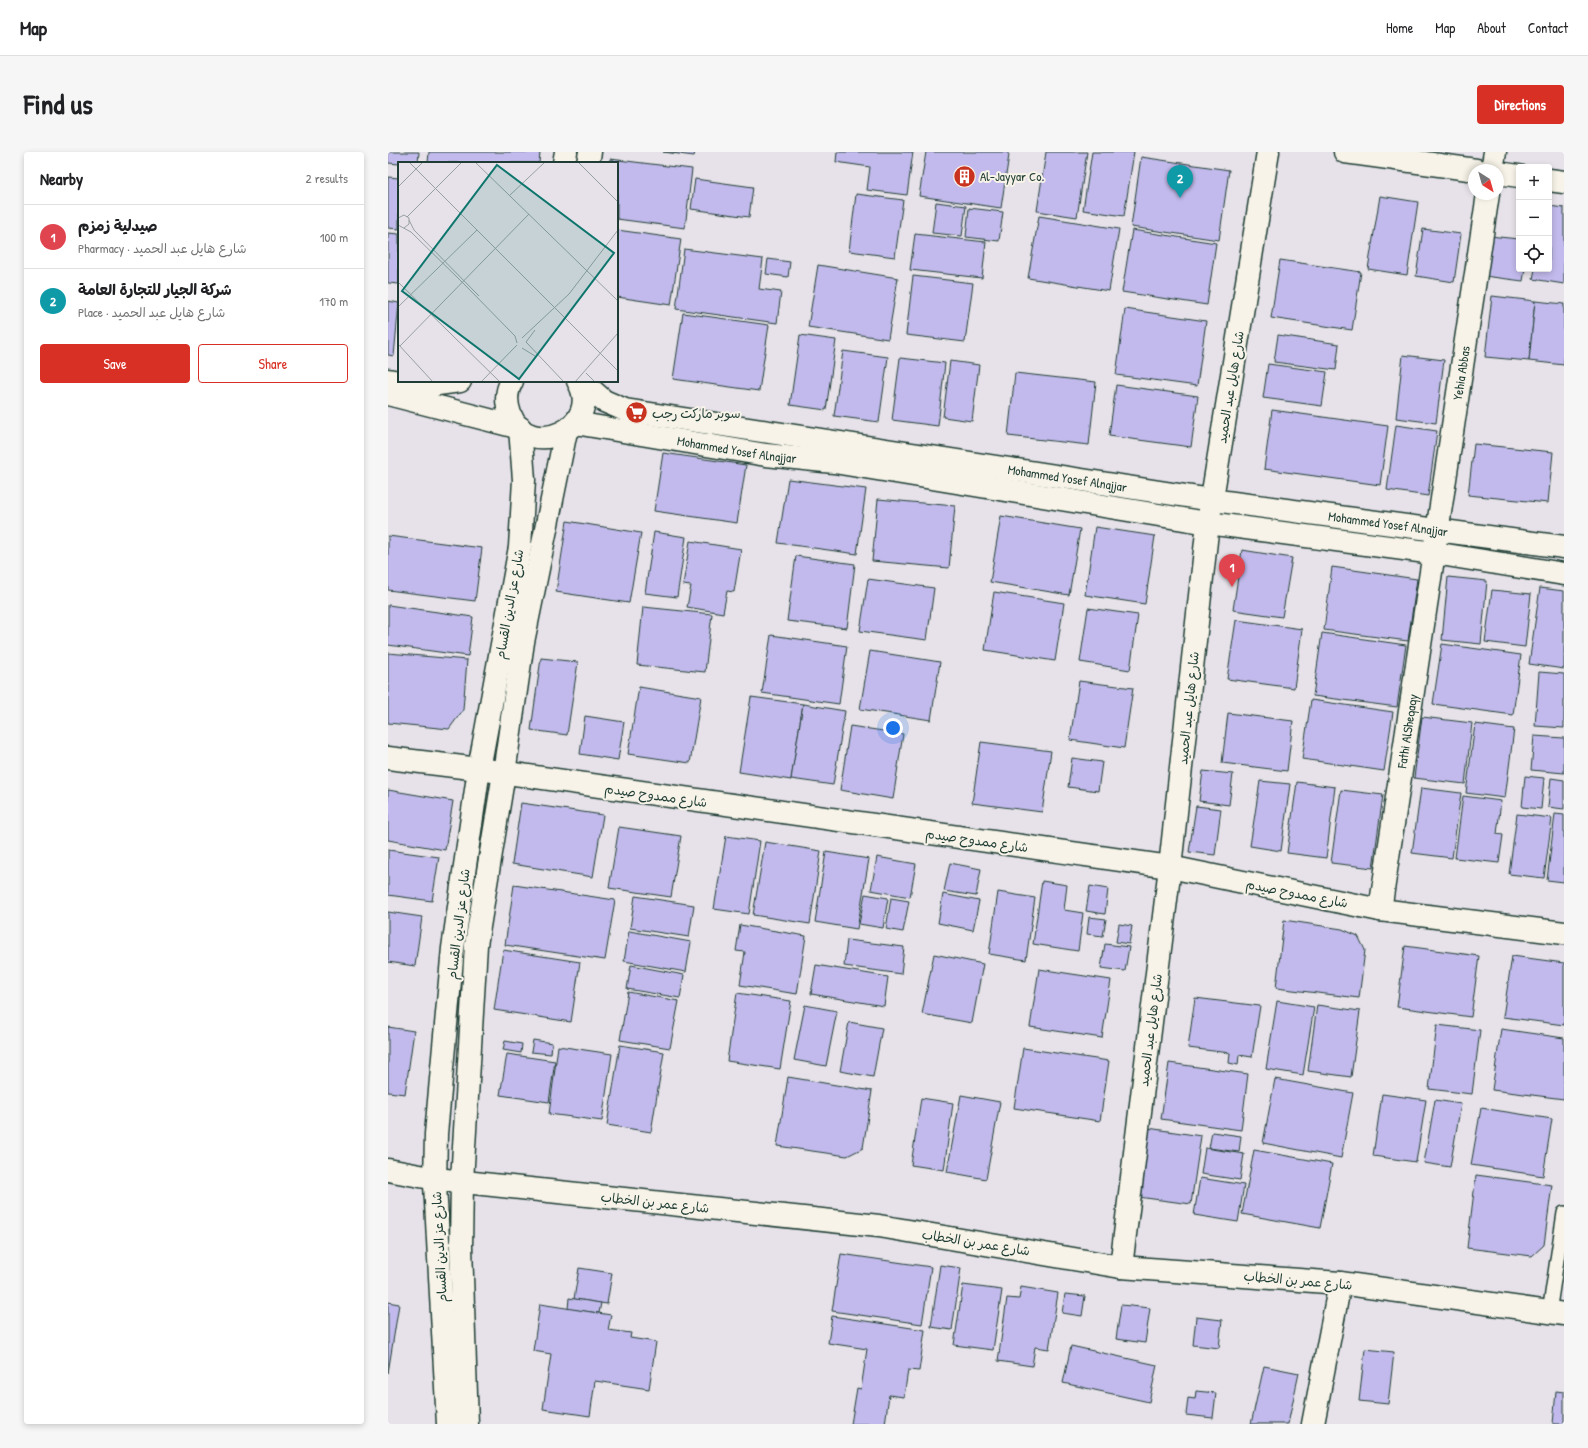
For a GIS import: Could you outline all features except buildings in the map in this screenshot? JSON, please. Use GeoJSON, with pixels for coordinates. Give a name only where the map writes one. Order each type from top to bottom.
{"type":"FeatureCollection","features":[{"type":"Feature","properties":{"kind":"street"},"geometry":{"type":"LineString","coordinates":[[564,162],[566,152]]}},
{"type":"Feature","properties":{"kind":"street"},"geometry":{"type":"LineString","coordinates":[[588,162],[590,152]]}},
{"type":"Feature","properties":{"kind":"street","name":"شارع هايل عبد الحميد"},"geometry":{"type":"LineString","coordinates":[[1121,1267],[1170,867],[1208,523],[1268,152]]}},
{"type":"Feature","properties":{"kind":"street"},"geometry":{"type":"LineString","coordinates":[[1345,152],[1468,169]]}},
{"type":"Feature","properties":{"kind":"street"},"geometry":{"type":"LineString","coordinates":[[1493,164],[1495,152]]}},
{"type":"Feature","properties":{"kind":"street"},"geometry":{"type":"LineString","coordinates":[[1504,174],[1516,176]]}},
{"type":"Feature","properties":{"kind":"street"},"geometry":{"type":"LineString","coordinates":[[1552,180],[1564,182]]}},
{"type":"Feature","properties":{"kind":"street","name":"Yehia Abbas"},"geometry":{"type":"LineString","coordinates":[[1434,553],[1487,200]]}},
{"type":"Feature","properties":{"kind":"street"},"geometry":{"type":"LineString","coordinates":[[388,380],[398,382]]}},
{"type":"Feature","properties":{"kind":"street"},"geometry":{"type":"LineString","coordinates":[[400,382],[423,386],[453,382]]}},
{"type":"Feature","properties":{"kind":"street","name":"شارع عز الدين القسام"},"geometry":{"type":"LineString","coordinates":[[448,1424],[436,1178],[436,1134],[453,948],[479,770],[520,547],[524,480],[520,428],[512,419],[508,407],[507,395],[512,382]]}},
{"type":"Feature","properties":{"kind":"street","name":"شارع عز الدين القسام"},"geometry":{"type":"LineString","coordinates":[[467,1424],[461,1247],[462,1181],[476,945],[504,773],[523,642],[571,427],[581,411],[583,398],[578,382]]}},
{"type":"Feature","properties":{"kind":"street","name":"Mohammed Yosef Alnajjar"},"geometry":{"type":"LineString","coordinates":[[582,382],[604,401],[625,410],[1212,500],[1564,547]]}},
{"type":"Feature","properties":{"kind":"street"},"geometry":{"type":"LineString","coordinates":[[388,394],[520,428],[530,435],[542,438],[554,436],[571,427]]}},
{"type":"Feature","properties":{"kind":"street","name":"Mohammed Yosef Alnajjar"},"geometry":{"type":"LineString","coordinates":[[571,427],[766,455],[834,462],[1208,523],[1434,553],[1564,574]]}},
{"type":"Feature","properties":{"kind":"street","name":"Fathi AlSheqaqy"},"geometry":{"type":"LineString","coordinates":[[1380,910],[1434,553]]}},
{"type":"Feature","properties":{"kind":"street","name":"شارع ممدوح صيدم"},"geometry":{"type":"LineString","coordinates":[[388,758],[1170,867],[1380,910],[1564,933]]}},
{"type":"Feature","properties":{"kind":"street","name":"شارع عمر بن الخطاب"},"geometry":{"type":"LineString","coordinates":[[388,1170],[462,1181],[879,1226],[1121,1267],[1340,1283],[1557,1314]]}},
{"type":"Feature","properties":{"kind":"street"},"geometry":{"type":"LineString","coordinates":[[1313,1424],[1340,1283]]}},
{"type":"Feature","properties":{"kind":"lane"},"geometry":{"type":"LineString","coordinates":[[1557,1314],[1564,1213]]}},
{"type":"Feature","properties":{"kind":"place","name":"Al-Jayyar Co."},"geometry":{"type":"Point","coordinates":[964,176]}},
{"type":"Feature","properties":{"kind":"place","name":"شركة الجيار للتجارة العامة"},"geometry":{"type":"Point","coordinates":[1180,198]}},
{"type":"Feature","properties":{"kind":"place","name":"سوبر ماركت رجب"},"geometry":{"type":"Point","coordinates":[637,413]}},
{"type":"Feature","properties":{"kind":"place","name":"صيدلية زمزم"},"geometry":{"type":"Point","coordinates":[1232,587]}}]}
